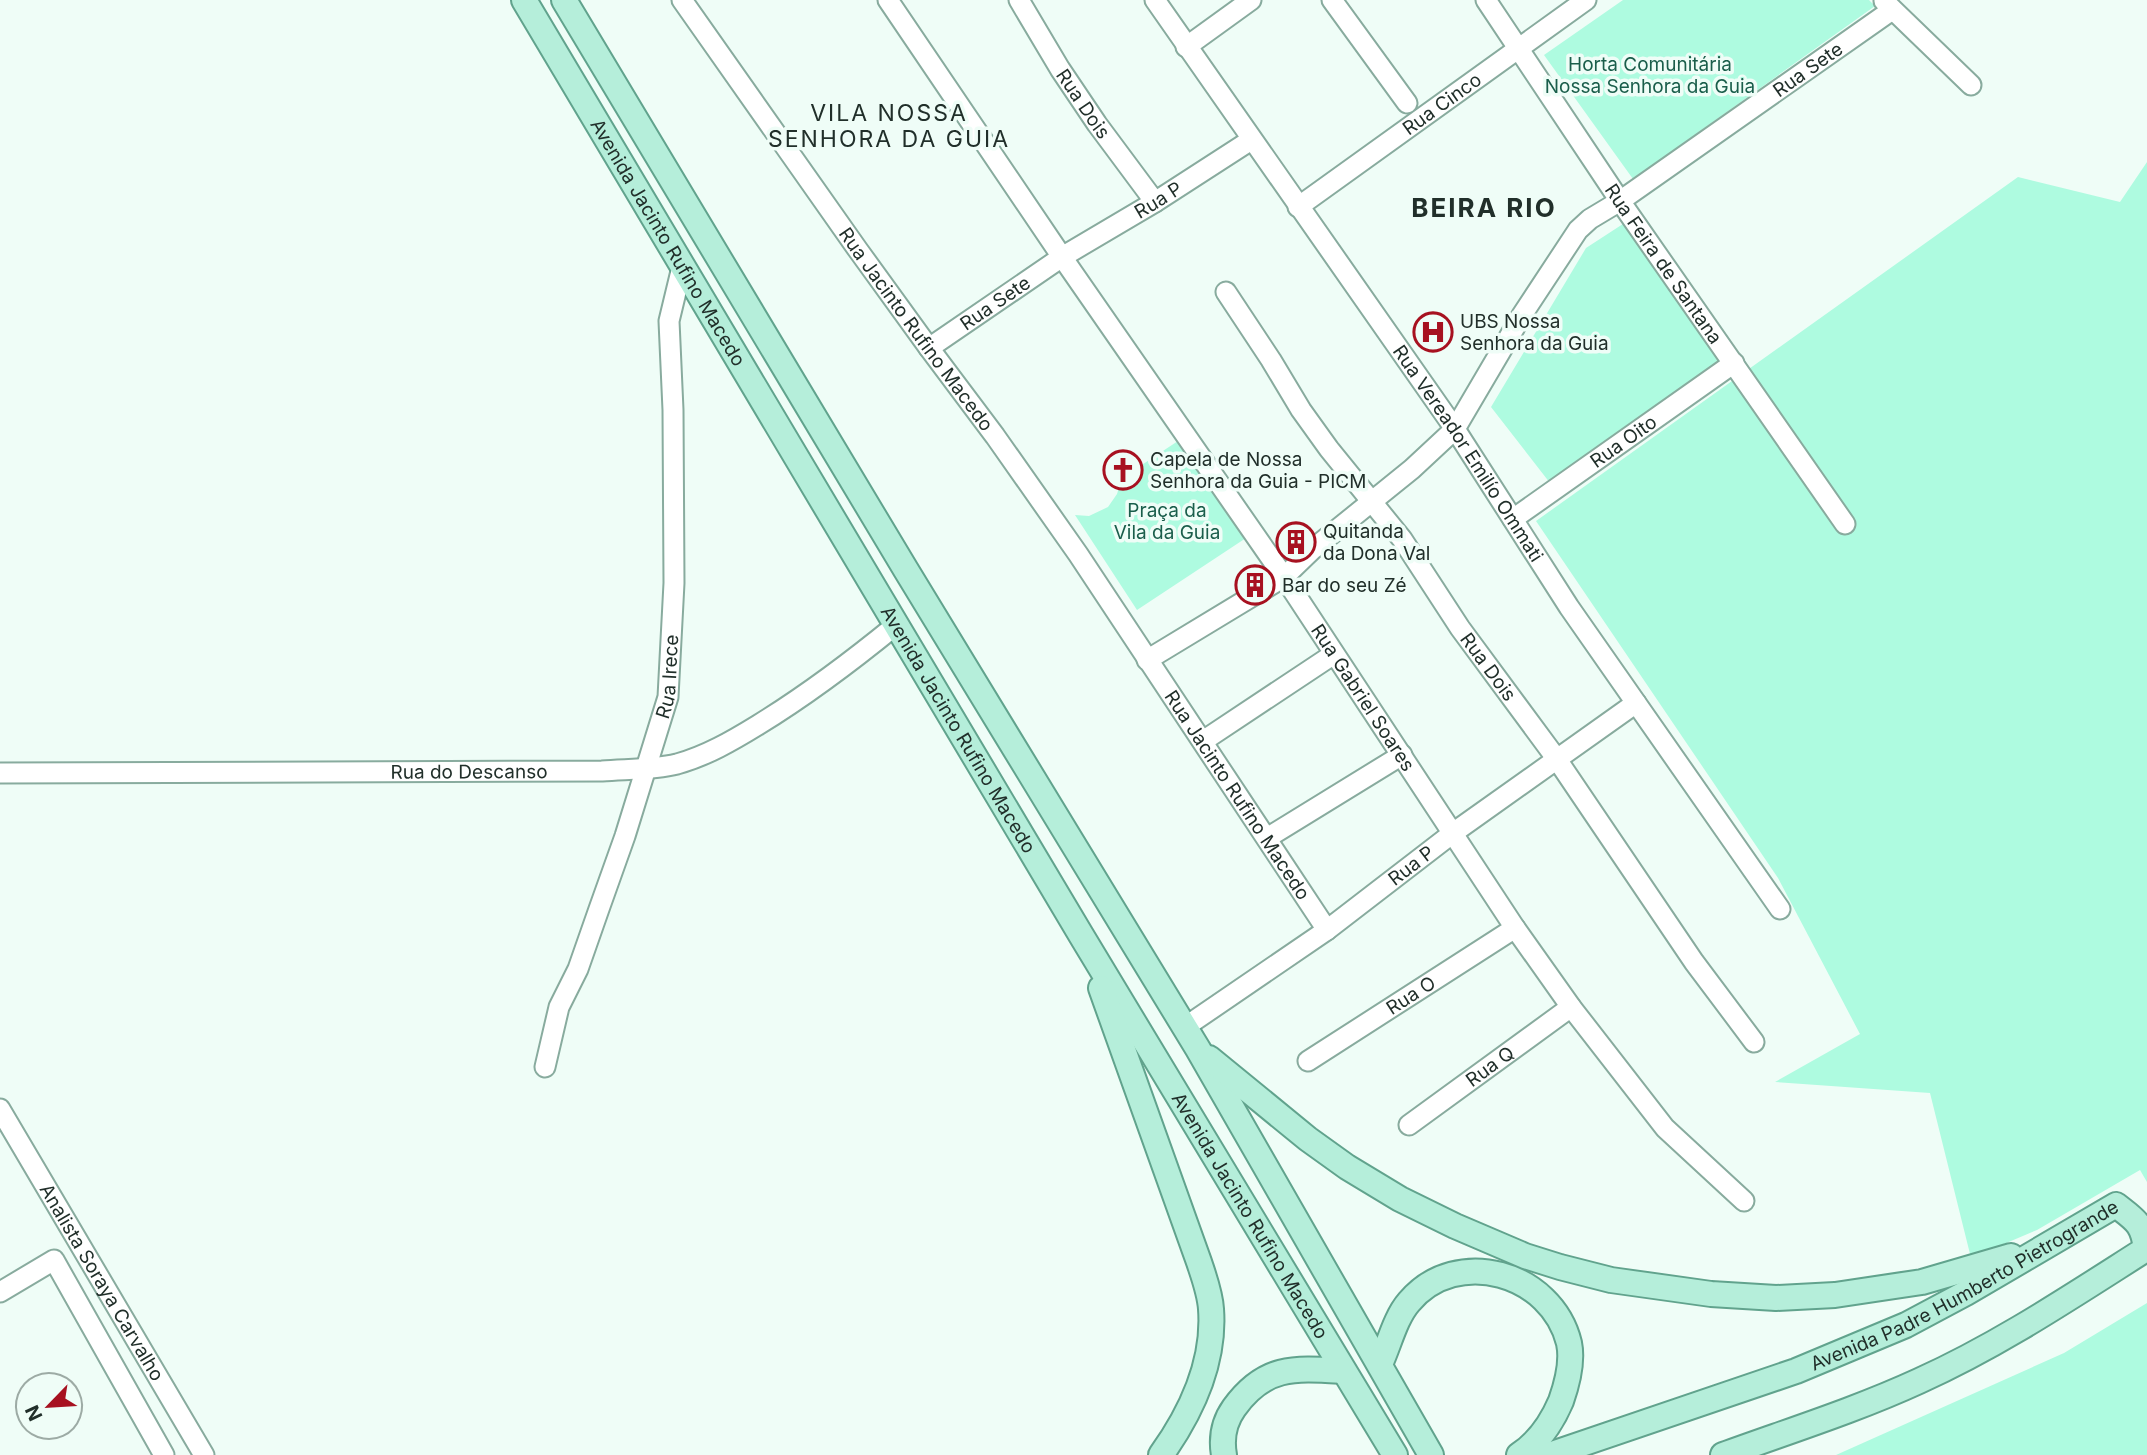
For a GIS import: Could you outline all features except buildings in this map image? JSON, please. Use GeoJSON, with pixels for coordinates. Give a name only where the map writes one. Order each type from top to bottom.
{"type":"FeatureCollection","features":[{"type":"Feature","properties":{"kind":"main road","name":"Avenida Jacinto Rufino Macedo"},"geometry":{"type":"LineString","coordinates":[[524,0],[1081,935],[1395,1455]]}},
{"type":"Feature","properties":{"kind":"main road","name":"Avenida Jacinto Rufino Macedo"},"geometry":{"type":"LineString","coordinates":[[564,0],[906,570],[1185,1027],[1430,1453]]}},
{"type":"Feature","properties":{"kind":"main road"},"geometry":{"type":"LineString","coordinates":[[819,495],[818,482],[821,472],[832,469],[839,474],[862,513],[906,570]]}},
{"type":"Feature","properties":{"kind":"main road"},"geometry":{"type":"LineString","coordinates":[[940,696],[984,746],[1010,789],[1016,793],[1021,793],[1024,788],[1023,763]]}},
{"type":"Feature","properties":{"kind":"main road"},"geometry":{"type":"LineString","coordinates":[[1081,935],[1199,1262],[1211,1309],[1209,1347],[1198,1390],[1175,1435],[1161,1455]]}},
{"type":"Feature","properties":{"kind":"main road"},"geometry":{"type":"LineString","coordinates":[[1198,1049],[1308,1139],[1347,1167],[1400,1199],[1525,1256],[1560,1268],[1611,1280],[1712,1294],[1776,1298],[1835,1295],[1922,1282],[1999,1260],[2070,1233]]}},
{"type":"Feature","properties":{"kind":"main road","name":"Avenida Padre Humberto Pietrogrande"},"geometry":{"type":"LineString","coordinates":[[1549,1455],[1797,1371],[1906,1325],[2116,1205],[2139,1223],[2146,1249],[2032,1322],[1958,1363],[1917,1382],[1723,1455]]}},
{"type":"Feature","properties":{"kind":"main road"},"geometry":{"type":"LineString","coordinates":[[1380,1364],[1398,1319],[1408,1303],[1434,1281],[1460,1271],[1492,1272],[1531,1287],[1556,1313],[1569,1345],[1570,1367],[1554,1417],[1544,1432],[1519,1455]]}},
{"type":"Feature","properties":{"kind":"main road"},"geometry":{"type":"LineString","coordinates":[[1224,1455],[1224,1427],[1230,1414],[1244,1394],[1259,1381],[1289,1370],[1343,1371]]}},
{"type":"Feature","properties":{"kind":"street","name":"Rua Jacinto Rufino Macedo"},"geometry":{"type":"LineString","coordinates":[[682,0],[1058,525],[1327,930]]}},
{"type":"Feature","properties":{"kind":"street","name":"Rua Gabriel Soares"},"geometry":{"type":"LineString","coordinates":[[888,0],[1284,577],[1515,928],[1571,1007],[1665,1128],[1744,1201]]}},
{"type":"Feature","properties":{"kind":"street","name":"Rua Dois"},"geometry":{"type":"LineString","coordinates":[[1019,0],[1097,124],[1155,202]]}},
{"type":"Feature","properties":{"kind":"street","name":"Rua Vereador Emilío Ommati"},"geometry":{"type":"LineString","coordinates":[[1155,0],[1455,429],[1569,607],[1780,909]]}},
{"type":"Feature","properties":{"kind":"street"},"geometry":{"type":"LineString","coordinates":[[1186,47],[1251,0]]}},
{"type":"Feature","properties":{"kind":"street"},"geometry":{"type":"LineString","coordinates":[[1332,0],[1407,103]]}},
{"type":"Feature","properties":{"kind":"street","name":"Rua Feira de Santana"},"geometry":{"type":"LineString","coordinates":[[1486,0],[1620,201],[1845,524]]}},
{"type":"Feature","properties":{"kind":"street","name":"Rua Cinco"},"geometry":{"type":"LineString","coordinates":[[1298,207],[1586,0]]}},
{"type":"Feature","properties":{"kind":"street","name":"Rua Sete"},"geometry":{"type":"LineString","coordinates":[[1620,201],[1886,3]]}},
{"type":"Feature","properties":{"kind":"street"},"geometry":{"type":"LineString","coordinates":[[1886,3],[1971,85]]}},
{"type":"Feature","properties":{"kind":"street","name":"Rua P"},"geometry":{"type":"LineString","coordinates":[[1062,257],[1155,202],[1251,139]]}},
{"type":"Feature","properties":{"kind":"street"},"geometry":{"type":"LineString","coordinates":[[1147,660],[1284,577],[1332,533],[1432,452],[1455,429],[1522,314],[1578,230],[1590,219],[1620,201]]}},
{"type":"Feature","properties":{"kind":"street","name":"Rua Sete"},"geometry":{"type":"LineString","coordinates":[[929,348],[1062,257]]}},
{"type":"Feature","properties":{"kind":"street","name":"Rua Irece"},"geometry":{"type":"LineString","coordinates":[[545,1067],[559,1007],[578,969],[625,836],[668,697],[674,570],[673,410],[669,321],[682,267]]}},
{"type":"Feature","properties":{"kind":"street","name":"Rua Dois"},"geometry":{"type":"LineString","coordinates":[[1226,292],[1301,411],[1402,538],[1460,628],[1556,758],[1694,962],[1754,1042]]}},
{"type":"Feature","properties":{"kind":"street","name":"Rua Oito"},"geometry":{"type":"LineString","coordinates":[[1513,519],[1734,363]]}},
{"type":"Feature","properties":{"kind":"street","name":"Rua do Descanso"},"geometry":{"type":"LineString","coordinates":[[0,773],[602,771],[675,764],[710,753],[790,706],[897,625]]}},
{"type":"Feature","properties":{"kind":"street"},"geometry":{"type":"LineString","coordinates":[[1203,741],[1334,654]]}},
{"type":"Feature","properties":{"kind":"street","name":"Rua P"},"geometry":{"type":"LineString","coordinates":[[1185,1027],[1327,930],[1453,833],[1636,703]]}},
{"type":"Feature","properties":{"kind":"street"},"geometry":{"type":"LineString","coordinates":[[1268,838],[1402,755]]}},
{"type":"Feature","properties":{"kind":"street","name":"Rua O"},"geometry":{"type":"LineString","coordinates":[[1308,1061],[1515,928]]}},
{"type":"Feature","properties":{"kind":"street","name":"Rua Q"},"geometry":{"type":"LineString","coordinates":[[1409,1125],[1571,1007]]}},
{"type":"Feature","properties":{"kind":"street","name":"Analista Soraya Carvalho"},"geometry":{"type":"LineString","coordinates":[[0,1109],[204,1455]]}},
{"type":"Feature","properties":{"kind":"street"},"geometry":{"type":"LineString","coordinates":[[0,1292],[54,1261],[164,1455]]}},
{"type":"Feature","properties":{"kind":"green space","name":"Horta Comunitária Nossa Senhora da Guia"},"geometry":{"type":"Polygon","coordinates":[[[1623,0],[1869,0],[1875,6],[1633,179],[1544,55],[1623,0]]]}},
{"type":"Feature","properties":{"kind":"green space"},"geometry":{"type":"Polygon","coordinates":[[[2147,162],[2147,1182],[2140,1170],[2037,1230],[1971,1258],[1930,1093],[1775,1082],[1860,1034],[1778,878],[1536,521],[2018,177],[2120,202],[2147,162]]]}},
{"type":"Feature","properties":{"kind":"green space"},"geometry":{"type":"Polygon","coordinates":[[[1626,222],[1720,362],[1550,483],[1491,407],[1586,248],[1626,222]]]}},
{"type":"Feature","properties":{"kind":"green space","name":"Praça da Vila da Guia"},"geometry":{"type":"Polygon","coordinates":[[[1181,439],[1246,538],[1137,610],[1075,515],[1089,516],[1108,507],[1117,494],[1122,478],[1181,439]]]}},
{"type":"Feature","properties":{"kind":"green space"},"geometry":{"type":"Polygon","coordinates":[[[2147,1303],[2147,1455],[1836,1455],[2064,1353],[2147,1303]]]}},
{"type":"Feature","properties":{"kind":"place","name":"UBS Nossa Senhora da Guia"},"geometry":{"type":"Point","coordinates":[1433,332]}},
{"type":"Feature","properties":{"kind":"place","name":"Capela de Nossa Senhora da Guia - PICM"},"geometry":{"type":"Point","coordinates":[1123,470]}},
{"type":"Feature","properties":{"kind":"place","name":"Quitanda da Dona Val"},"geometry":{"type":"Point","coordinates":[1296,542]}},
{"type":"Feature","properties":{"kind":"place","name":"Bar do seu Zé"},"geometry":{"type":"Point","coordinates":[1255,585]}},
{"type":"Feature","properties":{"kind":"district","name":"VILA NOSSA SENHORA DA GUIA"},"geometry":{"type":"Point","coordinates":[889,126]}},
{"type":"Feature","properties":{"kind":"district","name":"BEIRA RIO"},"geometry":{"type":"Point","coordinates":[1484,208]}}]}
